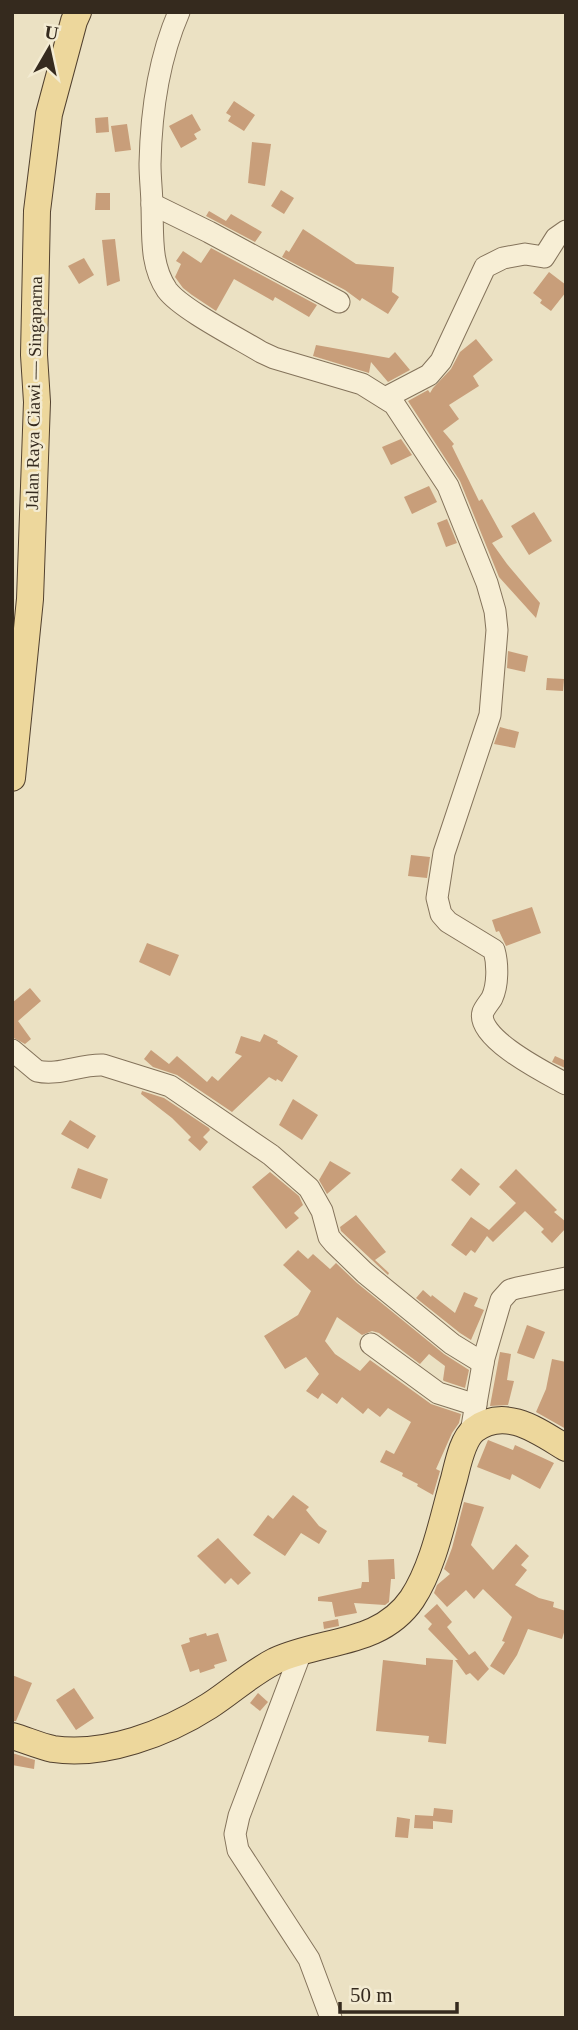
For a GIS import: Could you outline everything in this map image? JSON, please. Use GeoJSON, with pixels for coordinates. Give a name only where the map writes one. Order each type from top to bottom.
{"type":"FeatureCollection","features":[{"type":"Feature","properties":{"kind":"main road","name":"Jalan Raya Ciawi — Singaparna"},"geometry":{"type":"LineString","coordinates":[[12,778],[30,599],[37,401],[34,355],[37,211],[49,114],[78,12]]}},
{"type":"Feature","properties":{"kind":"main road"},"geometry":{"type":"LineString","coordinates":[[12,1736],[44,1747],[67,1750],[92,1750],[128,1742],[194,1716],[275,1661],[375,1631],[390,1623],[405,1609],[422,1582],[462,1450],[471,1432],[494,1420],[509,1420],[524,1424],[566,1448]]}},
{"type":"Feature","properties":{"kind":"street"},"geometry":{"type":"LineString","coordinates":[[179,12],[169,35],[158,79],[150,164],[152,251],[159,277],[169,292],[183,304],[261,352],[362,384],[385,398],[402,414],[448,486],[492,597],[497,630],[490,715],[444,853],[437,887],[438,907],[440,914],[448,922],[494,950],[497,960],[493,994],[482,1017],[494,1036],[528,1063],[566,1084]]}},
{"type":"Feature","properties":{"kind":"street"},"geometry":{"type":"LineString","coordinates":[[152,204],[339,302]]}},
{"type":"Feature","properties":{"kind":"street"},"geometry":{"type":"LineString","coordinates":[[385,398],[429,375],[441,361],[485,267],[503,258],[525,254],[544,257],[556,238],[566,231]]}},
{"type":"Feature","properties":{"kind":"street"},"geometry":{"type":"LineString","coordinates":[[12,1050],[37,1071],[52,1073],[103,1065],[170,1086],[271,1155],[309,1188],[322,1211],[329,1237],[334,1243],[365,1273],[452,1344],[483,1363]]}},
{"type":"Feature","properties":{"kind":"street"},"geometry":{"type":"LineString","coordinates":[[471,1432],[483,1363],[501,1300],[505,1294],[517,1287],[566,1278]]}},
{"type":"Feature","properties":{"kind":"street"},"geometry":{"type":"LineString","coordinates":[[371,1344],[438,1393],[476,1405]]}},
{"type":"Feature","properties":{"kind":"street"},"geometry":{"type":"LineString","coordinates":[[301,1652],[239,1816],[235,1840],[238,1850],[309,1959],[331,2018]]}},
{"type":"Feature","properties":{"kind":"building"},"geometry":{"type":"Polygon","coordinates":[[[234,101],[255,115],[244,131],[228,121],[231,116],[226,113],[234,101]]]}},
{"type":"Feature","properties":{"kind":"building"},"geometry":{"type":"Polygon","coordinates":[[[192,114],[201,130],[194,134],[197,139],[181,148],[169,126],[192,114]]]}},
{"type":"Feature","properties":{"kind":"building"},"geometry":{"type":"Polygon","coordinates":[[[108,117],[109,132],[96,133],[95,118],[108,117]]]}},
{"type":"Feature","properties":{"kind":"building"},"geometry":{"type":"Polygon","coordinates":[[[127,124],[131,150],[115,152],[111,126],[127,124]]]}},
{"type":"Feature","properties":{"kind":"building"},"geometry":{"type":"Polygon","coordinates":[[[252,142],[271,144],[265,186],[248,183],[252,142]]]}},
{"type":"Feature","properties":{"kind":"building"},"geometry":{"type":"Polygon","coordinates":[[[281,190],[294,198],[284,214],[271,206],[281,190]]]}},
{"type":"Feature","properties":{"kind":"building"},"geometry":{"type":"Polygon","coordinates":[[[96,193],[110,193],[110,210],[95,210],[96,193]]]}},
{"type":"Feature","properties":{"kind":"building"},"geometry":{"type":"Polygon","coordinates":[[[209,211],[226,221],[231,214],[262,232],[255,242],[206,216],[209,211]]]}},
{"type":"Feature","properties":{"kind":"building"},"geometry":{"type":"Polygon","coordinates":[[[303,229],[356,264],[394,267],[392,292],[399,297],[388,314],[282,257],[286,250],[289,252],[303,229]]]}},
{"type":"Feature","properties":{"kind":"building"},"geometry":{"type":"Polygon","coordinates":[[[115,239],[120,281],[107,286],[102,240],[115,239]]]}},
{"type":"Feature","properties":{"kind":"building"},"geometry":{"type":"Polygon","coordinates":[[[211,248],[317,305],[309,317],[275,297],[273,301],[234,279],[216,311],[183,288],[175,277],[181,264],[176,261],[183,251],[201,263],[211,248]]]}},
{"type":"Feature","properties":{"kind":"building"},"geometry":{"type":"Polygon","coordinates":[[[84,258],[94,275],[79,284],[68,266],[84,258]]]}},
{"type":"Feature","properties":{"kind":"building"},"geometry":{"type":"Polygon","coordinates":[[[549,272],[566,285],[566,292],[551,311],[540,303],[542,300],[533,293],[549,272]]]}},
{"type":"Feature","properties":{"kind":"building"},"geometry":{"type":"Polygon","coordinates":[[[476,339],[493,360],[473,376],[479,386],[449,405],[459,419],[443,431],[454,444],[452,446],[479,501],[482,499],[503,537],[492,543],[540,603],[536,618],[499,577],[460,481],[408,401],[428,390],[430,393],[451,369],[460,352],[476,339]]]}},
{"type":"Feature","properties":{"kind":"building"},"geometry":{"type":"Polygon","coordinates":[[[316,345],[389,358],[395,352],[410,370],[388,382],[371,362],[369,373],[313,356],[316,345]]]}},
{"type":"Feature","properties":{"kind":"building"},"geometry":{"type":"Polygon","coordinates":[[[401,439],[412,455],[391,465],[382,447],[401,439]]]}},
{"type":"Feature","properties":{"kind":"building"},"geometry":{"type":"Polygon","coordinates":[[[429,486],[437,502],[412,514],[404,497],[429,486]]]}},
{"type":"Feature","properties":{"kind":"building"},"geometry":{"type":"Polygon","coordinates":[[[534,512],[552,541],[529,555],[511,526],[534,512]]]}},
{"type":"Feature","properties":{"kind":"building"},"geometry":{"type":"Polygon","coordinates":[[[447,519],[457,543],[446,547],[437,523],[447,519]]]}},
{"type":"Feature","properties":{"kind":"building"},"geometry":{"type":"Polygon","coordinates":[[[508,651],[528,656],[525,672],[507,668],[508,651]]]}},
{"type":"Feature","properties":{"kind":"building"},"geometry":{"type":"Polygon","coordinates":[[[547,678],[564,679],[563,691],[546,690],[547,678]]]}},
{"type":"Feature","properties":{"kind":"building"},"geometry":{"type":"Polygon","coordinates":[[[500,727],[519,732],[515,748],[494,744],[500,727]]]}},
{"type":"Feature","properties":{"kind":"building"},"geometry":{"type":"Polygon","coordinates":[[[411,855],[430,857],[427,878],[408,876],[411,855]]]}},
{"type":"Feature","properties":{"kind":"building"},"geometry":{"type":"Polygon","coordinates":[[[532,907],[541,933],[506,946],[499,931],[496,932],[492,920],[532,907]]]}},
{"type":"Feature","properties":{"kind":"building"},"geometry":{"type":"Polygon","coordinates":[[[147,943],[179,955],[170,976],[139,962],[147,943]]]}},
{"type":"Feature","properties":{"kind":"building"},"geometry":{"type":"Polygon","coordinates":[[[30,988],[41,1001],[18,1021],[31,1039],[25,1044],[12,1037],[12,1003],[30,988]]]}},
{"type":"Feature","properties":{"kind":"building"},"geometry":{"type":"Polygon","coordinates":[[[264,1034],[298,1056],[282,1082],[269,1077],[232,1112],[177,1075],[153,1067],[144,1059],[151,1050],[169,1064],[177,1056],[207,1082],[212,1076],[218,1081],[242,1056],[235,1053],[241,1036],[260,1042],[264,1034]]]}},
{"type":"Feature","properties":{"kind":"building"},"geometry":{"type":"Polygon","coordinates":[[[555,1056],[566,1061],[565,1068],[552,1062],[555,1056]]]}},
{"type":"Feature","properties":{"kind":"building"},"geometry":{"type":"Polygon","coordinates":[[[142,1091],[164,1098],[209,1128],[203,1137],[208,1142],[200,1151],[188,1140],[191,1137],[141,1094],[142,1091]]]}},
{"type":"Feature","properties":{"kind":"building"},"geometry":{"type":"Polygon","coordinates":[[[293,1099],[318,1115],[302,1140],[279,1125],[293,1099]]]}},
{"type":"Feature","properties":{"kind":"building"},"geometry":{"type":"Polygon","coordinates":[[[70,1120],[96,1136],[88,1149],[61,1134],[70,1120]]]}},
{"type":"Feature","properties":{"kind":"building"},"geometry":{"type":"Polygon","coordinates":[[[330,1161],[351,1173],[327,1194],[319,1180],[330,1161]]]}},
{"type":"Feature","properties":{"kind":"building"},"geometry":{"type":"Polygon","coordinates":[[[78,1168],[108,1179],[101,1199],[71,1188],[78,1168]]]}},
{"type":"Feature","properties":{"kind":"building"},"geometry":{"type":"Polygon","coordinates":[[[461,1168],[480,1184],[470,1196],[451,1180],[461,1168]]]}},
{"type":"Feature","properties":{"kind":"building"},"geometry":{"type":"Polygon","coordinates":[[[516,1169],[557,1210],[554,1212],[566,1222],[566,1228],[552,1243],[541,1232],[544,1229],[525,1211],[493,1242],[487,1236],[475,1253],[471,1250],[466,1256],[451,1245],[471,1217],[489,1230],[516,1203],[499,1187],[516,1169]]]}},
{"type":"Feature","properties":{"kind":"building"},"geometry":{"type":"Polygon","coordinates":[[[270,1172],[299,1196],[303,1205],[294,1213],[299,1218],[286,1229],[252,1187],[270,1172]]]}},
{"type":"Feature","properties":{"kind":"building"},"geometry":{"type":"Polygon","coordinates":[[[356,1215],[386,1252],[375,1260],[388,1275],[341,1231],[340,1227],[356,1215]]]}},
{"type":"Feature","properties":{"kind":"building"},"geometry":{"type":"Polygon","coordinates":[[[298,1250],[308,1259],[313,1254],[330,1269],[336,1263],[444,1354],[469,1370],[465,1388],[444,1381],[445,1366],[429,1354],[420,1364],[379,1333],[372,1331],[362,1335],[337,1317],[325,1341],[335,1354],[360,1371],[370,1360],[431,1404],[461,1414],[436,1469],[440,1471],[433,1495],[402,1476],[403,1473],[380,1462],[386,1450],[394,1454],[411,1422],[388,1408],[380,1417],[368,1408],[363,1414],[342,1397],[337,1404],[322,1393],[318,1399],[306,1391],[319,1374],[306,1357],[285,1369],[264,1336],[298,1315],[311,1291],[283,1265],[298,1250]]]}},
{"type":"Feature","properties":{"kind":"building"},"geometry":{"type":"Polygon","coordinates":[[[423,1290],[455,1313],[464,1292],[478,1298],[474,1306],[484,1310],[471,1340],[416,1298],[423,1290]]]}},
{"type":"Feature","properties":{"kind":"building"},"geometry":{"type":"Polygon","coordinates":[[[527,1325],[545,1332],[534,1359],[517,1353],[527,1325]]]}},
{"type":"Feature","properties":{"kind":"building"},"geometry":{"type":"Polygon","coordinates":[[[500,1352],[511,1354],[507,1380],[514,1381],[508,1405],[490,1406],[500,1352]]]}},
{"type":"Feature","properties":{"kind":"building"},"geometry":{"type":"Polygon","coordinates":[[[552,1359],[566,1362],[566,1429],[536,1412],[546,1389],[552,1359]]]}},
{"type":"Feature","properties":{"kind":"building"},"geometry":{"type":"Polygon","coordinates":[[[488,1440],[513,1450],[515,1445],[554,1463],[540,1489],[512,1474],[510,1480],[477,1467],[488,1440]]]}},
{"type":"Feature","properties":{"kind":"building"},"geometry":{"type":"Polygon","coordinates":[[[293,1495],[309,1507],[306,1510],[319,1526],[327,1531],[319,1544],[301,1533],[285,1556],[253,1535],[268,1515],[273,1519],[293,1495]]]}},
{"type":"Feature","properties":{"kind":"building"},"geometry":{"type":"Polygon","coordinates":[[[464,1502],[484,1507],[471,1545],[493,1570],[516,1544],[529,1556],[521,1565],[527,1570],[515,1585],[539,1598],[554,1602],[553,1607],[566,1611],[566,1626],[562,1639],[528,1629],[517,1655],[504,1675],[490,1666],[505,1642],[502,1641],[512,1617],[483,1589],[474,1599],[466,1590],[447,1607],[434,1593],[437,1585],[450,1574],[444,1569],[464,1502]]]}},
{"type":"Feature","properties":{"kind":"building"},"geometry":{"type":"Polygon","coordinates":[[[218,1538],[251,1573],[238,1585],[231,1578],[225,1584],[197,1556],[218,1538]]]}},
{"type":"Feature","properties":{"kind":"building"},"geometry":{"type":"Polygon","coordinates":[[[394,1559],[395,1579],[391,1579],[389,1602],[385,1605],[354,1603],[357,1613],[335,1617],[332,1602],[318,1601],[318,1597],[361,1588],[362,1582],[369,1582],[368,1560],[394,1559]]]}},
{"type":"Feature","properties":{"kind":"building"},"geometry":{"type":"Polygon","coordinates":[[[437,1604],[452,1622],[447,1627],[469,1655],[475,1651],[489,1669],[478,1681],[470,1673],[466,1675],[455,1660],[458,1660],[428,1629],[432,1624],[424,1616],[437,1604]]]}},
{"type":"Feature","properties":{"kind":"building"},"geometry":{"type":"Polygon","coordinates":[[[338,1619],[339,1626],[324,1629],[323,1622],[338,1619]]]}},
{"type":"Feature","properties":{"kind":"building"},"geometry":{"type":"Polygon","coordinates":[[[206,1633],[207,1636],[218,1633],[227,1661],[200,1673],[199,1669],[190,1672],[181,1645],[190,1642],[189,1638],[206,1633]]]}},
{"type":"Feature","properties":{"kind":"building"},"geometry":{"type":"Polygon","coordinates":[[[426,1658],[453,1660],[446,1744],[428,1742],[429,1736],[376,1731],[383,1660],[426,1665],[426,1658]]]}},
{"type":"Feature","properties":{"kind":"building"},"geometry":{"type":"Polygon","coordinates":[[[12,1675],[32,1683],[16,1721],[12,1721],[12,1675]]]}},
{"type":"Feature","properties":{"kind":"building"},"geometry":{"type":"Polygon","coordinates":[[[74,1688],[94,1718],[76,1730],[56,1700],[74,1688]]]}},
{"type":"Feature","properties":{"kind":"building"},"geometry":{"type":"Polygon","coordinates":[[[258,1693],[268,1702],[260,1711],[250,1703],[258,1693]]]}},
{"type":"Feature","properties":{"kind":"building"},"geometry":{"type":"Polygon","coordinates":[[[12,1753],[35,1760],[34,1769],[12,1765],[12,1753]]]}},
{"type":"Feature","properties":{"kind":"building"},"geometry":{"type":"Polygon","coordinates":[[[434,1808],[453,1810],[452,1823],[433,1821],[433,1829],[414,1828],[415,1815],[433,1816],[434,1808]]]}},
{"type":"Feature","properties":{"kind":"building"},"geometry":{"type":"Polygon","coordinates":[[[397,1817],[410,1819],[408,1838],[395,1837],[397,1817]]]}}]}
